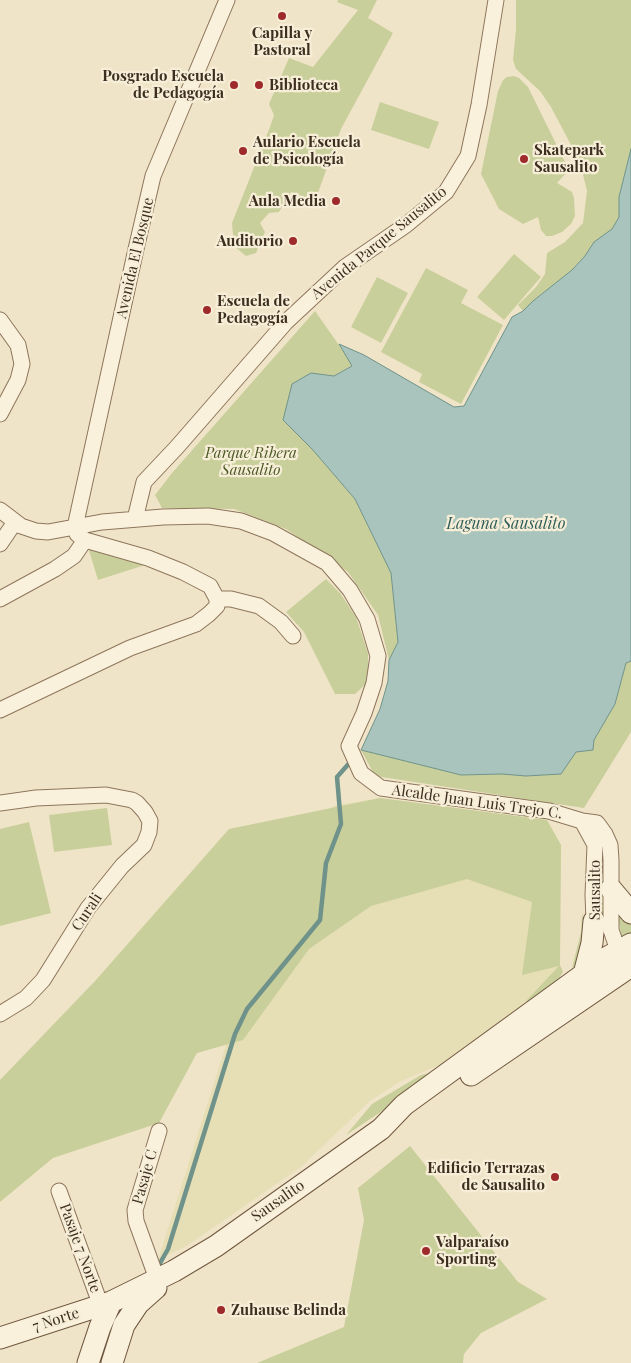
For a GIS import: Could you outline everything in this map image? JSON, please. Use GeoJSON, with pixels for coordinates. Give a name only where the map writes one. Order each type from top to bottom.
{"type":"FeatureCollection","features":[{"type":"Feature","properties":{"kind":"main road"},"geometry":{"type":"LineString","coordinates":[[611,889],[631,913]]}},
{"type":"Feature","properties":{"kind":"main road"},"geometry":{"type":"LineString","coordinates":[[584,974],[592,942],[594,921]]}},
{"type":"Feature","properties":{"kind":"main road","name":"Sausalito"},"geometry":{"type":"LineString","coordinates":[[106,1304],[165,1275],[216,1246],[381,1129],[404,1105],[584,974],[621,959]]}},
{"type":"Feature","properties":{"kind":"main road","name":"Sausalito"},"geometry":{"type":"LineString","coordinates":[[381,1129],[412,1115],[621,959]]}},
{"type":"Feature","properties":{"kind":"main road","name":"Sausalito"},"geometry":{"type":"LineString","coordinates":[[112,1363],[124,1326],[138,1304],[165,1275]]}},
{"type":"Feature","properties":{"kind":"main road"},"geometry":{"type":"LineString","coordinates":[[88,1363],[106,1304],[121,1312],[124,1326]]}},
{"type":"Feature","properties":{"kind":"main road","name":"7 Norte"},"geometry":{"type":"LineString","coordinates":[[0,1338],[106,1304]]}},
{"type":"Feature","properties":{"kind":"street","name":"Avenida El Bosque"},"geometry":{"type":"LineString","coordinates":[[75,527],[136,249],[154,176],[227,0]]}},
{"type":"Feature","properties":{"kind":"street","name":"Avenida Parque Sausalito"},"geometry":{"type":"LineString","coordinates":[[135,519],[144,482],[286,322],[345,267],[406,225],[446,192],[468,156],[479,105],[496,0]]}},
{"type":"Feature","properties":{"kind":"street"},"geometry":{"type":"LineString","coordinates":[[0,320],[18,346],[22,364],[18,380],[0,414]]}},
{"type":"Feature","properties":{"kind":"street","name":"Alcalde Juan Luis Trejo C."},"geometry":{"type":"LineString","coordinates":[[0,510],[15,522],[36,531],[48,532],[102,522],[163,516],[208,516],[241,521],[273,533],[327,563],[350,590],[367,619],[378,656],[374,683],[364,713],[349,742],[349,750],[361,773],[381,788],[549,811],[582,821]]}},
{"type":"Feature","properties":{"kind":"street"},"geometry":{"type":"LineString","coordinates":[[0,544],[15,522]]}},
{"type":"Feature","properties":{"kind":"street"},"geometry":{"type":"LineString","coordinates":[[0,710],[130,648],[196,624],[217,606],[217,599],[210,586],[183,572],[148,558],[85,540],[77,534],[75,527]]}},
{"type":"Feature","properties":{"kind":"street"},"geometry":{"type":"LineString","coordinates":[[0,598],[55,569],[74,556],[85,540]]}},
{"type":"Feature","properties":{"kind":"street"},"geometry":{"type":"LineString","coordinates":[[217,599],[230,599],[259,606],[281,622],[292,636]]}},
{"type":"Feature","properties":{"kind":"street","name":"Curali"},"geometry":{"type":"LineString","coordinates":[[0,803],[36,798],[106,795],[132,800],[137,803],[145,812],[150,822],[149,832],[144,845],[122,866],[88,908],[43,980],[26,998],[0,1014]]}},
{"type":"Feature","properties":{"kind":"street","name":"Sausalito"},"geometry":{"type":"LineString","coordinates":[[582,821],[597,823],[610,845],[612,860],[611,930],[621,959]]}},
{"type":"Feature","properties":{"kind":"street","name":"Sausalito"},"geometry":{"type":"LineString","coordinates":[[582,821],[595,845],[594,921],[598,941],[621,959]]}},
{"type":"Feature","properties":{"kind":"street","name":"Pasaje C"},"geometry":{"type":"LineString","coordinates":[[159,1131],[135,1210],[136,1221],[165,1275]]}},
{"type":"Feature","properties":{"kind":"street","name":"Pasaje 7 Norte"},"geometry":{"type":"LineString","coordinates":[[59,1191],[106,1304]]}},
{"type":"Feature","properties":{"kind":"shaded area"},"geometry":{"type":"Polygon","coordinates":[[[380,798],[547,820],[561,845],[560,966],[498,1028],[452,1060],[401,1081],[370,1101],[301,1167],[188,1245],[158,1260],[227,1042],[325,923],[332,806],[380,798]]]}},
{"type":"Feature","properties":{"kind":"green space"},"geometry":{"type":"Polygon","coordinates":[[[338,0],[377,0],[368,18],[393,33],[341,129],[315,201],[291,192],[279,212],[269,213],[260,223],[265,232],[256,253],[246,256],[234,246],[232,223],[274,115],[269,104],[289,58],[313,67],[358,10],[337,2],[338,0]]]}},
{"type":"Feature","properties":{"kind":"green space"},"geometry":{"type":"Polygon","coordinates":[[[516,0],[631,0],[631,149],[619,197],[619,217],[612,229],[594,242],[585,256],[572,270],[523,311],[518,305],[536,287],[545,274],[547,253],[565,242],[583,223],[587,191],[580,162],[551,107],[540,91],[516,69],[513,60],[516,0]]]}},
{"type":"Feature","properties":{"kind":"green space","name":"Skatepark Sausalito"},"geometry":{"type":"Polygon","coordinates":[[[514,76],[519,78],[528,87],[569,170],[557,183],[572,192],[575,216],[571,224],[562,232],[552,236],[546,236],[541,230],[538,217],[523,224],[499,209],[481,174],[498,91],[503,80],[514,76]]]}},
{"type":"Feature","properties":{"kind":"green space"},"geometry":{"type":"Polygon","coordinates":[[[380,102],[439,122],[429,149],[371,130],[380,102]]]}},
{"type":"Feature","properties":{"kind":"green space"},"geometry":{"type":"Polygon","coordinates":[[[514,254],[541,277],[504,320],[477,297],[514,254]]]}},
{"type":"Feature","properties":{"kind":"green space"},"geometry":{"type":"Polygon","coordinates":[[[426,268],[468,290],[461,303],[503,325],[461,404],[419,382],[422,374],[381,352],[426,268]]]}},
{"type":"Feature","properties":{"kind":"green space"},"geometry":{"type":"Polygon","coordinates":[[[377,277],[408,293],[381,343],[351,327],[377,277]]]}},
{"type":"Feature","properties":{"kind":"green space","name":"Parque Ribera Sausalito"},"geometry":{"type":"Polygon","coordinates":[[[315,311],[353,365],[334,376],[311,373],[283,420],[312,449],[355,499],[391,573],[398,642],[389,660],[378,615],[348,572],[286,529],[234,509],[162,508],[155,495],[172,473],[315,311]]]}},
{"type":"Feature","properties":{"kind":"green space"},"geometry":{"type":"Polygon","coordinates":[[[88,547],[145,565],[98,580],[88,547]]]}},
{"type":"Feature","properties":{"kind":"green space"},"geometry":{"type":"Polygon","coordinates":[[[326,579],[340,593],[356,617],[368,653],[368,682],[355,694],[335,694],[304,632],[286,612],[326,579]]]}},
{"type":"Feature","properties":{"kind":"green space"},"geometry":{"type":"Polygon","coordinates":[[[631,661],[631,732],[584,808],[375,776],[361,750],[461,775],[502,774],[526,776],[561,774],[576,752],[593,750],[594,740],[615,704],[626,663],[631,661]]]}},
{"type":"Feature","properties":{"kind":"green space"},"geometry":{"type":"Polygon","coordinates":[[[380,798],[547,820],[561,845],[560,965],[563,972],[558,980],[539,996],[525,1002],[559,966],[522,975],[532,902],[467,879],[371,906],[309,949],[243,1040],[197,1053],[159,1123],[53,1158],[0,1202],[0,1080],[95,981],[229,829],[380,798]]]}},
{"type":"Feature","properties":{"kind":"green space"},"geometry":{"type":"Polygon","coordinates":[[[107,808],[112,845],[54,852],[49,815],[107,808]]]}},
{"type":"Feature","properties":{"kind":"green space"},"geometry":{"type":"Polygon","coordinates":[[[29,822],[51,913],[0,926],[0,829],[29,822]]]}},
{"type":"Feature","properties":{"kind":"green space"},"geometry":{"type":"Polygon","coordinates":[[[603,857],[608,934],[603,936],[600,914],[603,857]]]}},
{"type":"Feature","properties":{"kind":"green space"},"geometry":{"type":"Polygon","coordinates":[[[582,912],[585,940],[579,961],[572,968],[581,932],[582,912]]]}},
{"type":"Feature","properties":{"kind":"green space"},"geometry":{"type":"Polygon","coordinates":[[[621,916],[631,922],[631,934],[622,938],[618,918],[621,916]]]}},
{"type":"Feature","properties":{"kind":"green space"},"geometry":{"type":"Polygon","coordinates":[[[437,1071],[438,1074],[346,1135],[372,1104],[421,1075],[437,1071]]]}},
{"type":"Feature","properties":{"kind":"green space","name":"Valparaíso Sporting"},"geometry":{"type":"Polygon","coordinates":[[[410,1146],[518,1282],[547,1299],[481,1333],[464,1354],[463,1363],[257,1363],[344,1327],[364,1220],[358,1188],[410,1146]]]}},
{"type":"Feature","properties":{"kind":"water","name":"Laguna Sausalito"},"geometry":{"type":"Polygon","coordinates":[[[631,149],[631,661],[626,663],[615,704],[594,740],[593,750],[576,752],[561,774],[526,776],[502,774],[461,775],[361,750],[380,709],[388,681],[389,660],[398,642],[391,573],[355,499],[312,449],[283,420],[292,384],[311,373],[334,376],[352,366],[339,344],[364,355],[454,407],[464,406],[512,317],[523,311],[572,270],[585,256],[594,242],[612,229],[619,217],[619,197],[631,149]]]}},
{"type":"Feature","properties":{"kind":"waterway"},"geometry":{"type":"LineString","coordinates":[[159,1265],[168,1249],[235,1034],[247,1009],[320,920],[326,863],[341,824],[337,777],[352,760]]}},
{"type":"Feature","properties":{"kind":"place","name":"Capilla y Pastoral"},"geometry":{"type":"Point","coordinates":[282,16]}},
{"type":"Feature","properties":{"kind":"place","name":"Posgrado Escuela de Pedagogía"},"geometry":{"type":"Point","coordinates":[234,85]}},
{"type":"Feature","properties":{"kind":"place","name":"Biblioteca"},"geometry":{"type":"Point","coordinates":[259,85]}},
{"type":"Feature","properties":{"kind":"place","name":"Aulario Escuela de Psicología"},"geometry":{"type":"Point","coordinates":[243,151]}},
{"type":"Feature","properties":{"kind":"place","name":"Skatepark Sausalito"},"geometry":{"type":"Point","coordinates":[524,159]}},
{"type":"Feature","properties":{"kind":"place","name":"Aula Media"},"geometry":{"type":"Point","coordinates":[336,201]}},
{"type":"Feature","properties":{"kind":"place","name":"Auditorio"},"geometry":{"type":"Point","coordinates":[293,241]}},
{"type":"Feature","properties":{"kind":"place","name":"Escuela de Pedagogía"},"geometry":{"type":"Point","coordinates":[207,310]}},
{"type":"Feature","properties":{"kind":"place","name":"Edificio Terrazas de Sausalito"},"geometry":{"type":"Point","coordinates":[555,1177]}},
{"type":"Feature","properties":{"kind":"place","name":"Valparaíso Sporting"},"geometry":{"type":"Point","coordinates":[426,1251]}},
{"type":"Feature","properties":{"kind":"place","name":"Zuhause Belinda"},"geometry":{"type":"Point","coordinates":[221,1310]}}]}
